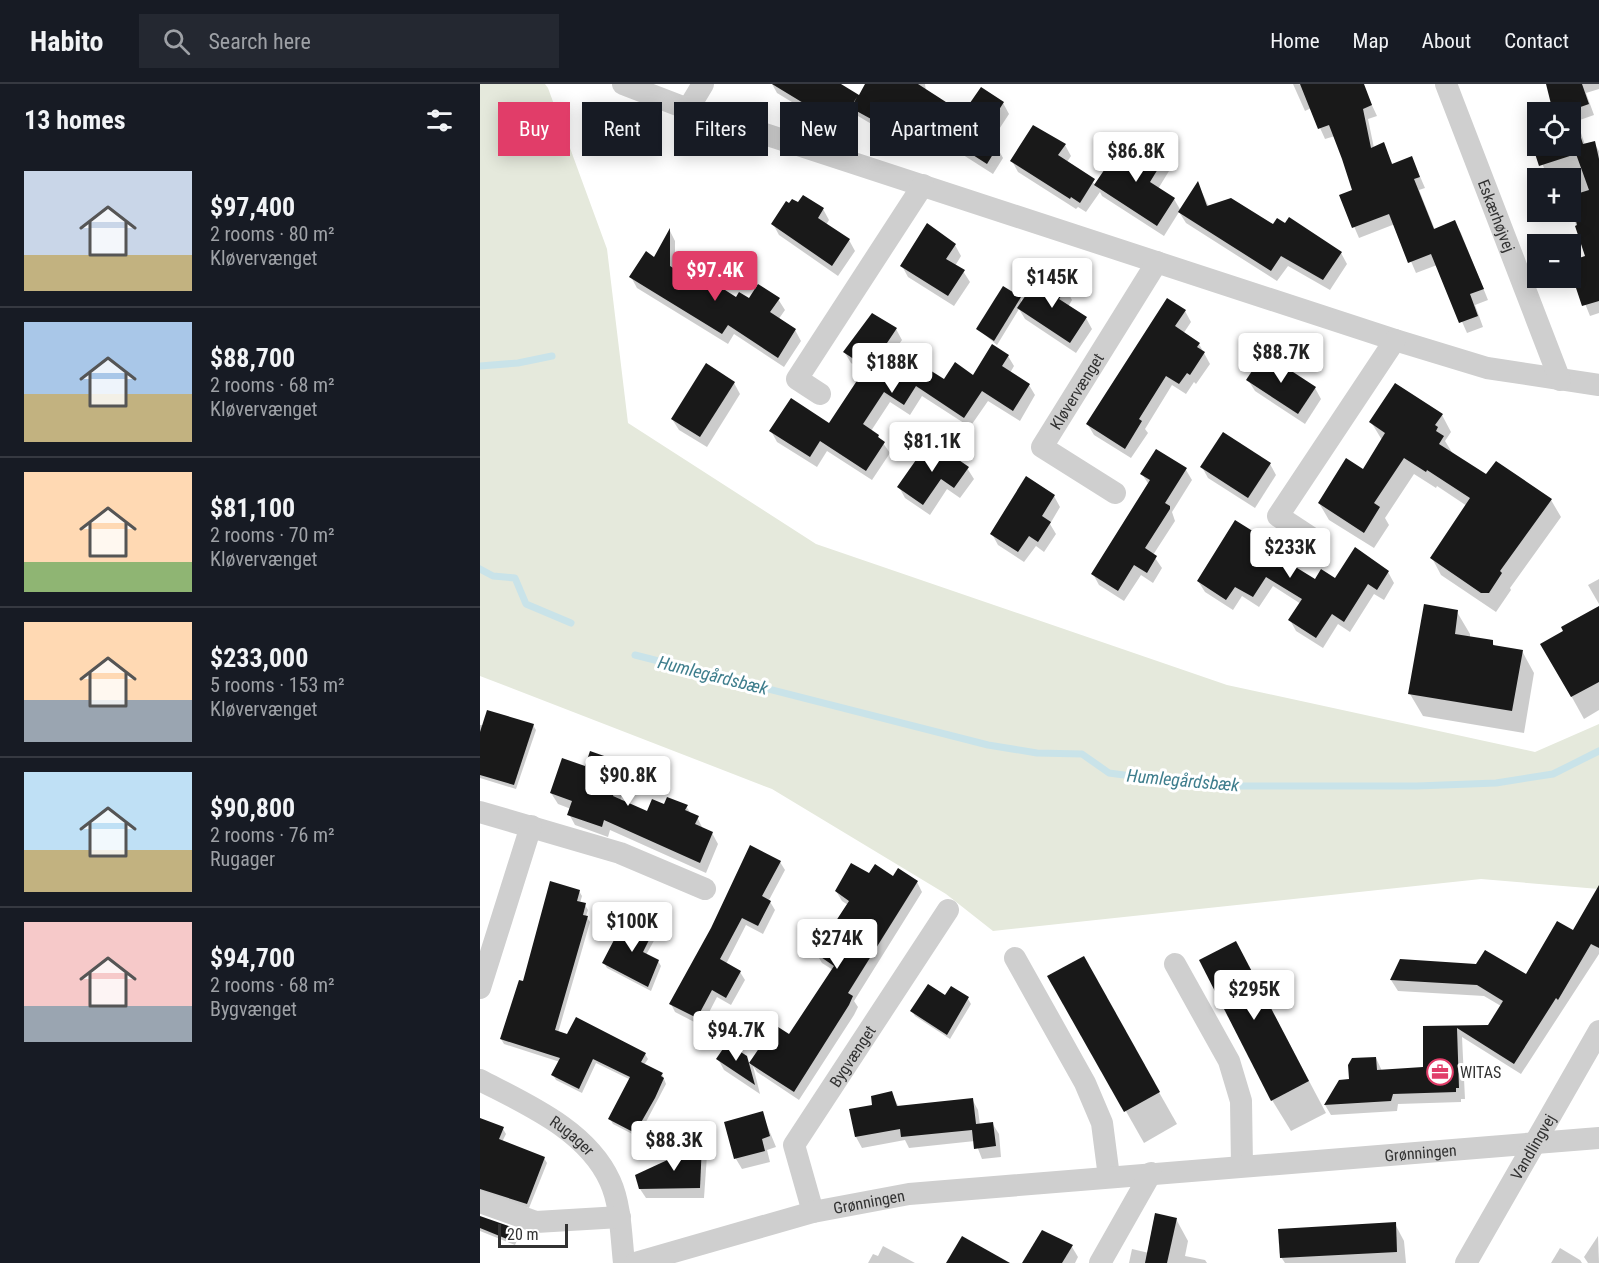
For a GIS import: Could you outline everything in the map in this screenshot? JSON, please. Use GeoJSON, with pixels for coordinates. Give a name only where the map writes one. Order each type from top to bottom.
{"type":"FeatureCollection","features":[{"type":"Feature","properties":{"kind":"street"},"geometry":{"type":"LineString","coordinates":[[622,84],[674,104]]}},
{"type":"Feature","properties":{"kind":"street"},"geometry":{"type":"LineString","coordinates":[[692,102],[703,84]]}},
{"type":"Feature","properties":{"kind":"street","name":"Eskærhøjvej"},"geometry":{"type":"LineString","coordinates":[[1446,84],[1560,380]]}},
{"type":"Feature","properties":{"kind":"street"},"geometry":{"type":"LineString","coordinates":[[768,135],[1487,368],[1599,385]]}},
{"type":"Feature","properties":{"kind":"street"},"geometry":{"type":"LineString","coordinates":[[820,394],[796,379],[922,185]]}},
{"type":"Feature","properties":{"kind":"street","name":"Kløvervænget"},"geometry":{"type":"LineString","coordinates":[[1115,493],[1042,447],[1157,262]]}},
{"type":"Feature","properties":{"kind":"street"},"geometry":{"type":"LineString","coordinates":[[1316,541],[1278,516],[1395,340]]}},
{"type":"Feature","properties":{"kind":"street"},"geometry":{"type":"LineString","coordinates":[[480,812],[620,853],[705,888]]}},
{"type":"Feature","properties":{"kind":"street"},"geometry":{"type":"LineString","coordinates":[[480,988],[531,826]]}},
{"type":"Feature","properties":{"kind":"street","name":"Bygvænget"},"geometry":{"type":"LineString","coordinates":[[813,1212],[794,1145],[948,910]]}},
{"type":"Feature","properties":{"kind":"street"},"geometry":{"type":"LineString","coordinates":[[1015,958],[1085,1083],[1102,1123],[1109,1177]]}},
{"type":"Feature","properties":{"kind":"street"},"geometry":{"type":"LineString","coordinates":[[1175,964],[1229,1061],[1241,1101],[1242,1166]]}},
{"type":"Feature","properties":{"kind":"street","name":"Vandlingvej"},"geometry":{"type":"LineString","coordinates":[[1466,1263],[1517,1176],[1533,1142],[1599,1031]]}},
{"type":"Feature","properties":{"kind":"street","name":"Rugager"},"geometry":{"type":"LineString","coordinates":[[480,1080],[545,1114],[581,1141],[610,1180],[620,1217],[624,1263]]}},
{"type":"Feature","properties":{"kind":"street","name":"Grønningen"},"geometry":{"type":"LineString","coordinates":[[635,1263],[813,1212],[909,1194],[1599,1138]]}},
{"type":"Feature","properties":{"kind":"street"},"geometry":{"type":"LineString","coordinates":[[1100,1263],[1151,1173]]}},
{"type":"Feature","properties":{"kind":"street"},"geometry":{"type":"LineString","coordinates":[[480,1202],[536,1222],[620,1217]]}},
{"type":"Feature","properties":{"kind":"shaded area"},"geometry":{"type":"Polygon","coordinates":[[[480,84],[545,84],[553,102],[498,102],[498,156],[570,156],[570,148],[607,249],[628,423],[816,544],[1227,685],[1535,752],[1599,724],[1599,889],[1481,879],[993,931],[946,894],[772,789],[480,676],[480,84]]]}},
{"type":"Feature","properties":{"kind":"building"},"geometry":{"type":"Polygon","coordinates":[[[772,84],[841,84],[859,95],[865,84],[918,84],[946,102],[870,102],[870,118],[858,112],[858,102],[854,102],[857,97],[854,102],[802,102],[772,84]]]}},
{"type":"Feature","properties":{"kind":"building"},"geometry":{"type":"Polygon","coordinates":[[[1300,84],[1364,84],[1372,105],[1363,109],[1371,148],[1384,142],[1392,164],[1412,156],[1420,177],[1414,179],[1434,229],[1455,220],[1484,289],[1470,294],[1478,316],[1459,323],[1431,254],[1408,263],[1389,214],[1352,228],[1339,195],[1352,190],[1342,159],[1329,125],[1318,129],[1300,84]]]}},
{"type":"Feature","properties":{"kind":"building"},"geometry":{"type":"Polygon","coordinates":[[[1546,84],[1582,84],[1589,104],[1581,107],[1581,102],[1550,102],[1546,84]]]}},
{"type":"Feature","properties":{"kind":"building"},"geometry":{"type":"Polygon","coordinates":[[[981,87],[1004,102],[1000,108],[1000,102],[971,102],[981,87]]]}},
{"type":"Feature","properties":{"kind":"building"},"geometry":{"type":"Polygon","coordinates":[[[1033,125],[1066,144],[1058,155],[1095,179],[1080,203],[1010,161],[1033,125]]]}},
{"type":"Feature","properties":{"kind":"building"},"geometry":{"type":"Polygon","coordinates":[[[1581,138],[1583,144],[1595,141],[1599,159],[1599,301],[1582,306],[1576,288],[1581,288],[1581,257],[1585,256],[1581,234],[1578,234],[1575,226],[1576,222],[1581,222],[1581,193],[1589,190],[1577,156],[1581,156],[1581,138]]]}},
{"type":"Feature","properties":{"kind":"building"},"geometry":{"type":"Polygon","coordinates":[[[1138,142],[1164,159],[1150,182],[1175,198],[1157,226],[1094,185],[1117,151],[1128,158],[1138,142]]]}},
{"type":"Feature","properties":{"kind":"building"},"geometry":{"type":"Polygon","coordinates":[[[974,156],[992,156],[987,164],[974,156]]]}},
{"type":"Feature","properties":{"kind":"building"},"geometry":{"type":"Polygon","coordinates":[[[1536,156],[1570,156],[1539,166],[1536,156]]]}},
{"type":"Feature","properties":{"kind":"building"},"geometry":{"type":"Polygon","coordinates":[[[1198,181],[1207,206],[1231,198],[1273,224],[1277,218],[1285,223],[1289,217],[1342,252],[1323,280],[1281,256],[1271,271],[1178,212],[1198,181]]]}},
{"type":"Feature","properties":{"kind":"building"},"geometry":{"type":"Polygon","coordinates":[[[803,195],[824,208],[818,218],[850,239],[832,266],[771,224],[786,201],[789,203],[792,199],[798,202],[803,195]]]}},
{"type":"Feature","properties":{"kind":"building"},"geometry":{"type":"Polygon","coordinates":[[[927,223],[956,244],[946,259],[965,270],[948,296],[900,266],[927,223]]]}},
{"type":"Feature","properties":{"kind":"building"},"geometry":{"type":"Polygon","coordinates":[[[670,228],[670,266],[695,282],[700,274],[736,297],[739,292],[749,298],[758,284],[780,298],[770,312],[796,329],[778,358],[728,325],[722,334],[629,277],[646,251],[654,257],[670,228]]]}},
{"type":"Feature","properties":{"kind":"building"},"geometry":{"type":"Polygon","coordinates":[[[1039,276],[1046,280],[1049,276],[1067,288],[1059,299],[1087,317],[1070,343],[1017,308],[1039,276]]]}},
{"type":"Feature","properties":{"kind":"building"},"geometry":{"type":"Polygon","coordinates":[[[1003,286],[1021,297],[994,341],[976,329],[1003,286]]]}},
{"type":"Feature","properties":{"kind":"building"},"geometry":{"type":"Polygon","coordinates":[[[1167,298],[1186,310],[1175,326],[1200,343],[1197,347],[1205,352],[1190,375],[1187,373],[1179,384],[1166,376],[1139,419],[1142,421],[1125,449],[1086,424],[1167,298]]]}},
{"type":"Feature","properties":{"kind":"building"},"geometry":{"type":"Polygon","coordinates":[[[872,313],[897,328],[887,343],[944,379],[955,362],[973,375],[992,344],[1009,355],[1002,366],[1030,384],[1013,411],[982,391],[964,418],[916,386],[904,405],[884,392],[863,424],[885,442],[866,471],[820,441],[810,457],[769,431],[791,398],[829,423],[866,367],[843,352],[872,313]]]}},
{"type":"Feature","properties":{"kind":"building"},"geometry":{"type":"Polygon","coordinates":[[[1264,353],[1316,387],[1298,414],[1246,380],[1264,353]]]}},
{"type":"Feature","properties":{"kind":"building"},"geometry":{"type":"Polygon","coordinates":[[[706,363],[735,382],[700,437],[671,419],[706,363]]]}},
{"type":"Feature","properties":{"kind":"building"},"geometry":{"type":"Polygon","coordinates":[[[1395,383],[1443,414],[1435,425],[1438,427],[1436,431],[1444,436],[1439,444],[1486,474],[1496,461],[1552,499],[1500,571],[1502,573],[1489,593],[1481,593],[1430,558],[1470,498],[1427,470],[1426,472],[1404,458],[1374,503],[1380,507],[1364,533],[1318,503],[1346,458],[1363,469],[1385,433],[1369,422],[1395,383]]]}},
{"type":"Feature","properties":{"kind":"building"},"geometry":{"type":"Polygon","coordinates":[[[1223,432],[1271,463],[1248,498],[1200,467],[1223,432]]]}},
{"type":"Feature","properties":{"kind":"building"},"geometry":{"type":"Polygon","coordinates":[[[930,440],[969,467],[954,488],[941,479],[923,505],[897,487],[930,440]]]}},
{"type":"Feature","properties":{"kind":"building"},"geometry":{"type":"Polygon","coordinates":[[[1156,449],[1187,468],[1165,503],[1170,506],[1170,509],[1145,548],[1157,556],[1147,573],[1134,565],[1118,591],[1091,574],[1150,480],[1140,474],[1156,449]]]}},
{"type":"Feature","properties":{"kind":"building"},"geometry":{"type":"Polygon","coordinates":[[[1026,476],[1055,495],[1042,516],[1051,522],[1038,542],[1029,536],[1018,552],[990,534],[1026,476]]]}},
{"type":"Feature","properties":{"kind":"building"},"geometry":{"type":"Polygon","coordinates":[[[1235,520],[1259,535],[1255,542],[1315,579],[1321,569],[1335,578],[1355,547],[1389,571],[1377,590],[1368,584],[1344,622],[1332,614],[1316,638],[1288,620],[1302,599],[1266,577],[1253,597],[1235,587],[1226,600],[1197,581],[1235,520]]]}},
{"type":"Feature","properties":{"kind":"building"},"geometry":{"type":"Polygon","coordinates":[[[1424,604],[1458,610],[1455,634],[1493,640],[1493,645],[1523,650],[1512,711],[1408,694],[1424,604]]]}},
{"type":"Feature","properties":{"kind":"building"},"geometry":{"type":"Polygon","coordinates":[[[1599,606],[1599,682],[1571,697],[1540,644],[1563,631],[1561,627],[1599,606]]]}},
{"type":"Feature","properties":{"kind":"building"},"geometry":{"type":"Polygon","coordinates":[[[487,710],[534,724],[514,785],[480,775],[480,732],[487,710]]]}},
{"type":"Feature","properties":{"kind":"building"},"geometry":{"type":"Polygon","coordinates":[[[590,751],[624,763],[613,796],[647,811],[652,799],[664,804],[667,797],[688,805],[685,810],[699,816],[695,824],[713,832],[700,863],[604,820],[602,827],[567,815],[572,801],[550,793],[562,758],[585,766],[590,751]]]}},
{"type":"Feature","properties":{"kind":"building"},"geometry":{"type":"Polygon","coordinates":[[[750,845],[781,861],[762,896],[771,901],[758,926],[742,918],[720,959],[741,971],[726,998],[712,990],[697,1018],[669,1004],[711,928],[750,845]]]}},
{"type":"Feature","properties":{"kind":"building"},"geometry":{"type":"Polygon","coordinates":[[[851,863],[869,873],[875,864],[893,876],[898,868],[918,881],[848,993],[853,996],[849,1005],[794,1092],[749,1063],[775,1025],[789,1034],[834,966],[815,953],[849,901],[835,891],[851,863]]]}},
{"type":"Feature","properties":{"kind":"building"},"geometry":{"type":"Polygon","coordinates":[[[550,881],[580,890],[577,901],[586,903],[583,915],[588,916],[555,1030],[567,1034],[576,1017],[646,1053],[641,1062],[663,1073],[661,1076],[664,1078],[655,1098],[635,1133],[608,1119],[630,1077],[593,1059],[579,1089],[551,1075],[560,1058],[500,1039],[519,980],[523,981],[550,881]]]}},
{"type":"Feature","properties":{"kind":"building"},"geometry":{"type":"Polygon","coordinates":[[[1599,885],[1599,948],[1591,944],[1558,1000],[1556,998],[1514,1064],[1457,1028],[1459,1088],[1456,1088],[1456,1092],[1393,1094],[1391,1101],[1324,1105],[1339,1080],[1349,1079],[1348,1065],[1352,1058],[1376,1057],[1377,1070],[1423,1067],[1423,1026],[1488,1025],[1503,1001],[1477,985],[1390,980],[1400,959],[1476,964],[1485,950],[1526,974],[1557,921],[1573,930],[1599,885]]]}},
{"type":"Feature","properties":{"kind":"building"},"geometry":{"type":"Polygon","coordinates":[[[626,917],[654,930],[643,952],[659,960],[648,987],[602,963],[626,917]]]}},
{"type":"Feature","properties":{"kind":"building"},"geometry":{"type":"Polygon","coordinates":[[[1236,941],[1309,1081],[1271,1101],[1199,960],[1236,941]]]}},
{"type":"Feature","properties":{"kind":"building"},"geometry":{"type":"Polygon","coordinates":[[[1084,956],[1160,1092],[1124,1112],[1047,976],[1084,956]]]}},
{"type":"Feature","properties":{"kind":"building"},"geometry":{"type":"Polygon","coordinates":[[[928,984],[945,995],[951,986],[969,997],[947,1035],[910,1011],[928,984]]]}},
{"type":"Feature","properties":{"kind":"building"},"geometry":{"type":"Polygon","coordinates":[[[727,1043],[747,1056],[755,1085],[716,1059],[727,1043]]]}},
{"type":"Feature","properties":{"kind":"building"},"geometry":{"type":"Polygon","coordinates":[[[892,1091],[897,1106],[973,1098],[976,1124],[993,1122],[996,1146],[974,1149],[972,1130],[901,1137],[900,1129],[855,1137],[849,1109],[872,1105],[871,1096],[892,1091]]]}},
{"type":"Feature","properties":{"kind":"building"},"geometry":{"type":"Polygon","coordinates":[[[763,1111],[770,1136],[762,1139],[765,1151],[734,1159],[724,1122],[763,1111]]]}},
{"type":"Feature","properties":{"kind":"building"},"geometry":{"type":"Polygon","coordinates":[[[480,1118],[504,1127],[499,1139],[545,1157],[527,1204],[480,1189],[480,1118]]]}},
{"type":"Feature","properties":{"kind":"building"},"geometry":{"type":"Polygon","coordinates":[[[702,1144],[700,1188],[639,1189],[635,1175],[702,1144]]]}},
{"type":"Feature","properties":{"kind":"building"},"geometry":{"type":"Polygon","coordinates":[[[1155,1213],[1177,1218],[1167,1263],[1145,1263],[1155,1213]]]}},
{"type":"Feature","properties":{"kind":"building"},"geometry":{"type":"Polygon","coordinates":[[[480,1216],[517,1229],[512,1241],[480,1228],[480,1216]]]}},
{"type":"Feature","properties":{"kind":"building"},"geometry":{"type":"Polygon","coordinates":[[[1396,1222],[1397,1252],[1280,1258],[1278,1229],[1396,1222]]]}},
{"type":"Feature","properties":{"kind":"building"},"geometry":{"type":"Polygon","coordinates":[[[1042,1230],[1073,1245],[1062,1263],[1022,1263],[1042,1230]]]}},
{"type":"Feature","properties":{"kind":"building"},"geometry":{"type":"Polygon","coordinates":[[[962,1236],[1010,1263],[946,1263],[962,1236]]]}},
{"type":"Feature","properties":{"kind":"waterway"},"geometry":{"type":"LineString","coordinates":[[480,366],[518,363],[552,356]]}},
{"type":"Feature","properties":{"kind":"waterway","name":"Humlegårdsbæk"},"geometry":{"type":"LineString","coordinates":[[480,569],[493,576],[515,578],[526,604],[571,623]]}},
{"type":"Feature","properties":{"kind":"waterway","name":"Humlegårdsbæk"},"geometry":{"type":"LineString","coordinates":[[635,655],[988,745],[1037,753],[1082,754],[1109,773],[1207,786],[1417,786],[1496,783],[1553,774],[1599,751]]}},
{"type":"Feature","properties":{"kind":"place","name":"WITAS"},"geometry":{"type":"Point","coordinates":[1440,1072]}}]}
